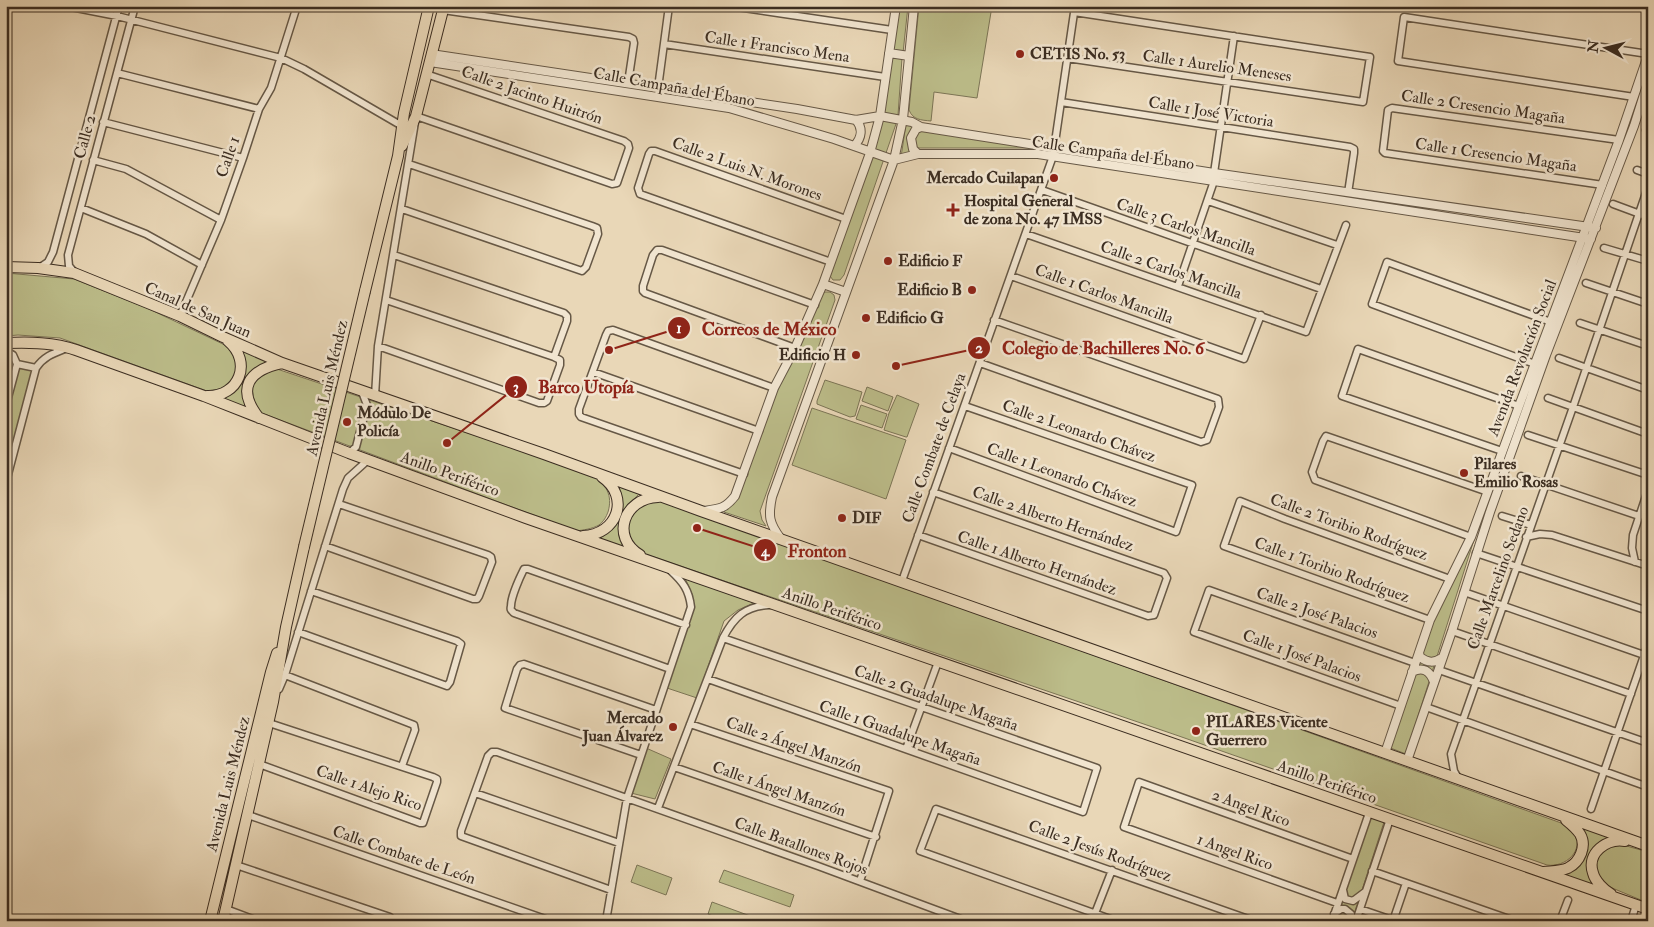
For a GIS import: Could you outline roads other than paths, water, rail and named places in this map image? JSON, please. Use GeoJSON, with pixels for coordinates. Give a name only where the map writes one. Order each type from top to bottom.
{"type":"FeatureCollection","features":[{"type":"Feature","properties":{"kind":"main road","name":"Avenida Luis Méndez"},"geometry":{"type":"LineString","coordinates":[[223,921],[274,702],[286,627],[304,547],[398,156],[402,126],[429,6]]}},
{"type":"Feature","properties":{"kind":"main road","name":"Avenida Luis Méndez"},"geometry":{"type":"LineString","coordinates":[[398,156],[416,116],[443,8]]}},
{"type":"Feature","properties":{"kind":"main road","name":"Canal de San Juan"},"geometry":{"type":"LineString","coordinates":[[6,268],[38,268],[74,274],[180,316],[282,363],[374,396]]}},
{"type":"Feature","properties":{"kind":"main road"},"geometry":{"type":"LineString","coordinates":[[204,396],[220,395],[227,392],[239,377],[241,369],[238,353],[234,346],[223,337]]}},
{"type":"Feature","properties":{"kind":"main road","name":"Anillo Periférico"},"geometry":{"type":"LineString","coordinates":[[6,343],[24,342],[69,348],[204,396],[260,420],[368,460],[646,560],[1648,909]]}},
{"type":"Feature","properties":{"kind":"main road"},"geometry":{"type":"LineString","coordinates":[[260,420],[248,402],[250,381],[260,370],[282,363]]}},
{"type":"Feature","properties":{"kind":"main road"},"geometry":{"type":"LineString","coordinates":[[374,396],[544,454],[1647,846]]}},
{"type":"Feature","properties":{"kind":"main road"},"geometry":{"type":"LineString","coordinates":[[580,536],[593,536],[605,530],[615,516],[618,507],[616,494],[609,482],[598,474]]}},
{"type":"Feature","properties":{"kind":"main road"},"geometry":{"type":"LineString","coordinates":[[646,560],[634,552],[626,540],[625,519],[635,503],[648,497],[661,497]]}},
{"type":"Feature","properties":{"kind":"main road","name":"Avenida Luis Méndez"},"geometry":{"type":"LineString","coordinates":[[210,921],[270,672],[286,627]]}},
{"type":"Feature","properties":{"kind":"main road"},"geometry":{"type":"LineString","coordinates":[[1543,872],[1565,869],[1574,864],[1581,854],[1583,846],[1581,836],[1574,827],[1560,816]]}},
{"type":"Feature","properties":{"kind":"main road"},"geometry":{"type":"LineString","coordinates":[[1622,900],[1607,892],[1592,873],[1593,858],[1597,850],[1611,841],[1619,840],[1647,846]]}},
{"type":"Feature","properties":{"kind":"street"},"geometry":{"type":"LineString","coordinates":[[66,6],[131,19],[281,58],[304,69],[402,126]]}},
{"type":"Feature","properties":{"kind":"street","name":"Calle 2"},"geometry":{"type":"LineString","coordinates":[[38,268],[48,262],[53,252],[120,6]]}},
{"type":"Feature","properties":{"kind":"street","name":"Calle 2"},"geometry":{"type":"LineString","coordinates":[[74,274],[69,266],[68,256],[135,6]]}},
{"type":"Feature","properties":{"kind":"street"},"geometry":{"type":"LineString","coordinates":[[658,88],[669,6]]}},
{"type":"Feature","properties":{"kind":"street"},"geometry":{"type":"LineString","coordinates":[[730,6],[892,30]]}},
{"type":"Feature","properties":{"kind":"street"},"geometry":{"type":"LineString","coordinates":[[701,511],[718,509],[728,505],[735,496],[774,388],[815,306],[870,152],[880,116],[896,6]]}},
{"type":"Feature","properties":{"kind":"street"},"geometry":{"type":"LineString","coordinates":[[781,539],[770,525],[769,511],[772,497],[894,160],[903,119],[914,6]]}},
{"type":"Feature","properties":{"kind":"street","name":"Calle 1"},"geometry":{"type":"LineString","coordinates":[[180,316],[221,220],[244,158],[259,109],[271,88],[294,7]]}},
{"type":"Feature","properties":{"kind":"street"},"geometry":{"type":"LineString","coordinates":[[443,8],[633,39],[628,84]]}},
{"type":"Feature","properties":{"kind":"street"},"geometry":{"type":"LineString","coordinates":[[1075,9],[1234,36],[1214,173]]}},
{"type":"Feature","properties":{"kind":"street","name":"Calle Combate de Celaya"},"geometry":{"type":"LineString","coordinates":[[902,581],[1042,190],[1053,152],[1075,9]]}},
{"type":"Feature","properties":{"kind":"street"},"geometry":{"type":"LineString","coordinates":[[1634,97],[1398,61],[1404,17],[1648,54]]}},
{"type":"Feature","properties":{"kind":"street","name":"Calle 1 Aurelio Meneses"},"geometry":{"type":"LineString","coordinates":[[1067,58],[1363,102],[1370,58],[1234,36]]}},
{"type":"Feature","properties":{"kind":"street","name":"Calle 1 Francisco Mena"},"geometry":{"type":"LineString","coordinates":[[664,44],[885,77]]}},
{"type":"Feature","properties":{"kind":"street"},"geometry":{"type":"LineString","coordinates":[[889,53],[909,56]]}},
{"type":"Feature","properties":{"kind":"street","name":"Avenida Revolución Social"},"geometry":{"type":"LineString","coordinates":[[1407,761],[1452,631],[1476,553],[1587,238],[1587,226],[1648,54]]}},
{"type":"Feature","properties":{"kind":"street","name":"Calle Campaña del Ébano"},"geometry":{"type":"LineString","coordinates":[[430,58],[658,88],[856,120],[880,116],[903,119],[922,127],[1214,181],[1587,238]]}},
{"type":"Feature","properties":{"kind":"street","name":"Calle Campaña del Ébano"},"geometry":{"type":"LineString","coordinates":[[430,58],[728,108],[894,160],[918,154],[1038,154],[1053,152],[1214,173],[1596,228]]}},
{"type":"Feature","properties":{"kind":"street"},"geometry":{"type":"LineString","coordinates":[[117,73],[259,109]]}},
{"type":"Feature","properties":{"kind":"street","name":"Calle 2 Jacinto Huitrón"},"geometry":{"type":"LineString","coordinates":[[416,116],[612,184],[617,183],[629,148],[628,144],[426,74]]}},
{"type":"Feature","properties":{"kind":"street","name":"Avenida Revolución Social"},"geometry":{"type":"LineString","coordinates":[[1385,753],[1430,620],[1471,537],[1551,322],[1587,238],[1596,228],[1634,126],[1648,82]]}},
{"type":"Feature","properties":{"kind":"street","name":"Calle 1 José Victoria"},"geometry":{"type":"LineString","coordinates":[[1061,102],[1350,147],[1354,149],[1354,153],[1348,192]]}},
{"type":"Feature","properties":{"kind":"street","name":"Calle 2 Cresencio Magaña"},"geometry":{"type":"LineString","coordinates":[[1384,153],[1388,110],[1390,108],[1619,140]]}},
{"type":"Feature","properties":{"kind":"street","name":"Avenida Luis Méndez"},"geometry":{"type":"LineString","coordinates":[[374,396],[378,346],[416,116]]}},
{"type":"Feature","properties":{"kind":"street"},"geometry":{"type":"LineString","coordinates":[[854,146],[860,135],[860,124],[856,120]]}},
{"type":"Feature","properties":{"kind":"street"},"geometry":{"type":"LineString","coordinates":[[104,122],[244,158]]}},
{"type":"Feature","properties":{"kind":"street"},"geometry":{"type":"LineString","coordinates":[[918,154],[913,149],[911,138],[916,129],[922,127]]}},
{"type":"Feature","properties":{"kind":"street","name":"Calle 2 Luis N. Morones"},"geometry":{"type":"LineString","coordinates":[[831,262],[638,192],[649,154],[655,151],[846,219]]}},
{"type":"Feature","properties":{"kind":"street","name":"Calle 1 Cresencio Magaña"},"geometry":{"type":"LineString","coordinates":[[1384,153],[1602,185]]}},
{"type":"Feature","properties":{"kind":"street"},"geometry":{"type":"LineString","coordinates":[[94,160],[126,169],[221,220]]}},
{"type":"Feature","properties":{"kind":"street"},"geometry":{"type":"LineString","coordinates":[[402,209],[582,271],[586,268],[598,234],[597,228],[409,164]]}},
{"type":"Feature","properties":{"kind":"street"},"geometry":{"type":"LineString","coordinates":[[1637,170],[1648,174]]}},
{"type":"Feature","properties":{"kind":"street"},"geometry":{"type":"LineString","coordinates":[[1178,286],[1214,181]]}},
{"type":"Feature","properties":{"kind":"street"},"geometry":{"type":"LineString","coordinates":[[1284,192],[1285,183]]}},
{"type":"Feature","properties":{"kind":"street","name":"Calle Marcelino Sedano"},"geometry":{"type":"LineString","coordinates":[[1459,780],[1454,771],[1451,754],[1600,330],[1648,187]]}},
{"type":"Feature","properties":{"kind":"street","name":"Calle 3 Carlos Mancilla"},"geometry":{"type":"LineString","coordinates":[[1042,190],[1321,289]]}},
{"type":"Feature","properties":{"kind":"street"},"geometry":{"type":"LineString","coordinates":[[1208,201],[1337,245]]}},
{"type":"Feature","properties":{"kind":"street"},"geometry":{"type":"LineString","coordinates":[[1613,204],[1648,217]]}},
{"type":"Feature","properties":{"kind":"street"},"geometry":{"type":"LineString","coordinates":[[81,208],[146,234],[202,265]]}},
{"type":"Feature","properties":{"kind":"street"},"geometry":{"type":"LineString","coordinates":[[1321,289],[1346,225]]}},
{"type":"Feature","properties":{"kind":"street"},"geometry":{"type":"LineString","coordinates":[[1570,235],[1574,231],[1573,225]]}},
{"type":"Feature","properties":{"kind":"street","name":"Calle 2 Carlos Mancilla"},"geometry":{"type":"LineString","coordinates":[[1026,234],[1306,332],[1321,289]]}},
{"type":"Feature","properties":{"kind":"street"},"geometry":{"type":"LineString","coordinates":[[1604,248],[1648,261]]}},
{"type":"Feature","properties":{"kind":"street"},"geometry":{"type":"LineString","coordinates":[[795,348],[645,293],[642,286],[653,255],[657,250],[662,250],[815,306]]}},
{"type":"Feature","properties":{"kind":"street"},"geometry":{"type":"LineString","coordinates":[[378,346],[544,403],[547,401],[560,365],[557,358],[567,321],[567,316],[564,313],[394,255]]}},
{"type":"Feature","properties":{"kind":"street"},"geometry":{"type":"LineString","coordinates":[[1535,364],[1372,304],[1387,262],[1551,322]]}},
{"type":"Feature","properties":{"kind":"street","name":"Calle 1 Carlos Mancilla"},"geometry":{"type":"LineString","coordinates":[[1010,276],[1244,359],[1260,316]]}},
{"type":"Feature","properties":{"kind":"street"},"geometry":{"type":"LineString","coordinates":[[1586,283],[1648,304]]}},
{"type":"Feature","properties":{"kind":"street"},"geometry":{"type":"LineString","coordinates":[[823,284],[846,292]]}},
{"type":"Feature","properties":{"kind":"street"},"geometry":{"type":"LineString","coordinates":[[386,300],[557,358]]}},
{"type":"Feature","properties":{"kind":"street"},"geometry":{"type":"LineString","coordinates":[[980,363],[1201,442],[1204,442],[1208,437],[1219,407],[1218,399],[994,320]]}},
{"type":"Feature","properties":{"kind":"street"},"geometry":{"type":"LineString","coordinates":[[1580,323],[1648,346]]}},
{"type":"Feature","properties":{"kind":"street"},"geometry":{"type":"LineString","coordinates":[[744,474],[581,417],[579,409],[608,331],[613,330],[774,388]]}},
{"type":"Feature","properties":{"kind":"street"},"geometry":{"type":"LineString","coordinates":[[6,482],[36,368],[41,360],[47,356],[69,348]]}},
{"type":"Feature","properties":{"kind":"street"},"geometry":{"type":"LineString","coordinates":[[1502,451],[1342,396],[1358,349],[1519,406]]}},
{"type":"Feature","properties":{"kind":"street"},"geometry":{"type":"LineString","coordinates":[[6,351],[13,355],[17,364],[6,405]]}},
{"type":"Feature","properties":{"kind":"street"},"geometry":{"type":"LineString","coordinates":[[1559,358],[1648,390]]}},
{"type":"Feature","properties":{"kind":"street"},"geometry":{"type":"LineString","coordinates":[[17,364],[36,368]]}},
{"type":"Feature","properties":{"kind":"street"},"geometry":{"type":"LineString","coordinates":[[592,372],[759,431]]}},
{"type":"Feature","properties":{"kind":"street"},"geometry":{"type":"LineString","coordinates":[[349,453],[356,447],[367,405],[362,392]]}},
{"type":"Feature","properties":{"kind":"street"},"geometry":{"type":"LineString","coordinates":[[1548,398],[1648,434]]}},
{"type":"Feature","properties":{"kind":"street","name":"Calle 2 Leonardo Chávez"},"geometry":{"type":"LineString","coordinates":[[965,406],[1192,485],[1176,532],[1165,528]]}},
{"type":"Feature","properties":{"kind":"street"},"geometry":{"type":"LineString","coordinates":[[1471,537],[1315,480],[1312,472],[1323,441],[1326,436],[1488,492]]}},
{"type":"Feature","properties":{"kind":"street"},"geometry":{"type":"LineString","coordinates":[[1528,436],[1648,475]]}},
{"type":"Feature","properties":{"kind":"street","name":"Calle 1 Leonardo Chávez"},"geometry":{"type":"LineString","coordinates":[[949,448],[1165,528]]}},
{"type":"Feature","properties":{"kind":"street","name":"Avenida Luis Méndez"},"geometry":{"type":"LineString","coordinates":[[274,702],[285,675],[343,488],[348,478],[368,460]]}},
{"type":"Feature","properties":{"kind":"street"},"geometry":{"type":"LineString","coordinates":[[1521,476],[1639,516]]}},
{"type":"Feature","properties":{"kind":"street"},"geometry":{"type":"LineString","coordinates":[[1635,562],[1632,541],[1648,490]]}},
{"type":"Feature","properties":{"kind":"street","name":"Calle 2 Alberto Hernández"},"geometry":{"type":"LineString","coordinates":[[933,492],[1164,573],[1167,578],[1154,615],[1148,616]]}},
{"type":"Feature","properties":{"kind":"street","name":"Calle 1 Toribio Rodríguez"},"geometry":{"type":"LineString","coordinates":[[1240,501],[1224,546],[1430,620]]}},
{"type":"Feature","properties":{"kind":"street","name":"Calle 2 Toribio Rodríguez"},"geometry":{"type":"LineString","coordinates":[[1240,501],[1450,579]]}},
{"type":"Feature","properties":{"kind":"street"},"geometry":{"type":"LineString","coordinates":[[326,546],[474,599],[477,599],[492,562],[491,557],[488,555],[339,504]]}},
{"type":"Feature","properties":{"kind":"street"},"geometry":{"type":"LineString","coordinates":[[1502,516],[1531,525]]}},
{"type":"Feature","properties":{"kind":"street"},"geometry":{"type":"LineString","coordinates":[[1526,537],[1540,534],[1552,535],[1648,566]]}},
{"type":"Feature","properties":{"kind":"street","name":"Calle 1 Alberto Hernández"},"geometry":{"type":"LineString","coordinates":[[918,535],[1148,616]]}},
{"type":"Feature","properties":{"kind":"street"},"geometry":{"type":"LineString","coordinates":[[1476,553],[1648,611]]}},
{"type":"Feature","properties":{"kind":"street"},"geometry":{"type":"LineString","coordinates":[[606,921],[627,798],[686,624],[690,607],[690,596],[687,587],[667,567]]}},
{"type":"Feature","properties":{"kind":"street"},"geometry":{"type":"LineString","coordinates":[[670,669],[514,613],[511,611],[510,606],[524,569],[528,569],[686,624]]}},
{"type":"Feature","properties":{"kind":"street","name":"Calle 1 José Palacios"},"geometry":{"type":"LineString","coordinates":[[1209,590],[1194,632],[1401,706]]}},
{"type":"Feature","properties":{"kind":"street","name":"Calle 2 José Palacios"},"geometry":{"type":"LineString","coordinates":[[1209,590],[1415,662]]}},
{"type":"Feature","properties":{"kind":"street"},"geometry":{"type":"LineString","coordinates":[[298,632],[447,686],[450,682],[461,644],[457,641],[311,591]]}},
{"type":"Feature","properties":{"kind":"street"},"geometry":{"type":"LineString","coordinates":[[1464,592],[1644,654]]}},
{"type":"Feature","properties":{"kind":"street"},"geometry":{"type":"LineString","coordinates":[[658,808],[730,624],[738,616],[759,606],[774,605]]}},
{"type":"Feature","properties":{"kind":"street"},"geometry":{"type":"LineString","coordinates":[[1452,631],[1630,694]]}},
{"type":"Feature","properties":{"kind":"street","name":"Calle 2 Guadalupe Magaña"},"geometry":{"type":"LineString","coordinates":[[723,638],[1097,768],[1083,812]]}},
{"type":"Feature","properties":{"kind":"street"},"geometry":{"type":"LineString","coordinates":[[1591,809],[1648,644]]}},
{"type":"Feature","properties":{"kind":"street"},"geometry":{"type":"LineString","coordinates":[[1419,653],[1420,657],[1424,660],[1432,662],[1442,658]]}},
{"type":"Feature","properties":{"kind":"street"},"geometry":{"type":"LineString","coordinates":[[906,749],[938,662]]}},
{"type":"Feature","properties":{"kind":"street"},"geometry":{"type":"LineString","coordinates":[[641,755],[505,708],[517,669],[520,664],[524,664],[656,710]]}},
{"type":"Feature","properties":{"kind":"street"},"geometry":{"type":"LineString","coordinates":[[1412,672],[1421,669],[1426,670],[1432,675],[1434,682]]}},
{"type":"Feature","properties":{"kind":"street"},"geometry":{"type":"LineString","coordinates":[[1439,670],[1648,743]]}},
{"type":"Feature","properties":{"kind":"street"},"geometry":{"type":"LineString","coordinates":[[269,723],[402,766],[415,730],[414,725],[285,675]]}},
{"type":"Feature","properties":{"kind":"street","name":"Calle 1 Guadalupe Magaña"},"geometry":{"type":"LineString","coordinates":[[708,680],[1083,812]]}},
{"type":"Feature","properties":{"kind":"street"},"geometry":{"type":"LineString","coordinates":[[1426,707],[1648,787]]}},
{"type":"Feature","properties":{"kind":"street","name":"Calle 2 Ángel Manzón"},"geometry":{"type":"LineString","coordinates":[[690,724],[889,792],[876,837]]}},
{"type":"Feature","properties":{"kind":"street","name":"Calle Batallones Rojos"},"geometry":{"type":"LineString","coordinates":[[475,793],[488,756],[492,752],[497,752],[658,808],[966,921]]}},
{"type":"Feature","properties":{"kind":"street","name":"Calle 1 Alejo Rico"},"geometry":{"type":"LineString","coordinates":[[259,764],[420,823],[423,822],[437,779],[402,766]]}},
{"type":"Feature","properties":{"kind":"street","name":"Calle 1 Ángel Manzón"},"geometry":{"type":"LineString","coordinates":[[674,768],[876,837]]}},
{"type":"Feature","properties":{"kind":"street","name":"2 Angel Rico"},"geometry":{"type":"LineString","coordinates":[[1124,827],[1139,782],[1353,859]]}},
{"type":"Feature","properties":{"kind":"street"},"geometry":{"type":"LineString","coordinates":[[611,890],[465,838],[461,832],[475,793],[619,843]]}},
{"type":"Feature","properties":{"kind":"street","name":"Calle 2 Jesús Rodríguez"},"geometry":{"type":"LineString","coordinates":[[1095,913],[920,851],[936,808],[1254,921]]}},
{"type":"Feature","properties":{"kind":"street"},"geometry":{"type":"LineString","coordinates":[[1333,917],[1369,813]]}},
{"type":"Feature","properties":{"kind":"street","name":"Calle Combate de León"},"geometry":{"type":"LineString","coordinates":[[248,815],[551,921]]}},
{"type":"Feature","properties":{"kind":"street"},"geometry":{"type":"LineString","coordinates":[[1354,921],[1360,909],[1390,820]]}},
{"type":"Feature","properties":{"kind":"street","name":"1 Angel Rico"},"geometry":{"type":"LineString","coordinates":[[1124,827],[1337,903]]}},
{"type":"Feature","properties":{"kind":"street"},"geometry":{"type":"LineString","coordinates":[[860,881],[876,837]]}},
{"type":"Feature","properties":{"kind":"street"},"geometry":{"type":"LineString","coordinates":[[236,865],[390,917],[391,920]]}},
{"type":"Feature","properties":{"kind":"street"},"geometry":{"type":"LineString","coordinates":[[1092,921],[1112,870]]}},
{"type":"Feature","properties":{"kind":"street"},"geometry":{"type":"LineString","coordinates":[[1372,871],[1515,921]]}},
{"type":"Feature","properties":{"kind":"street"},"geometry":{"type":"LineString","coordinates":[[1360,909],[1394,921],[1406,883]]}},
{"type":"Feature","properties":{"kind":"street"},"geometry":{"type":"LineString","coordinates":[[1342,888],[1345,899],[1353,901],[1365,892]]}},
{"type":"Feature","properties":{"kind":"street"},"geometry":{"type":"LineString","coordinates":[[1560,921],[1568,900]]}},
{"type":"Feature","properties":{"kind":"street"},"geometry":{"type":"LineString","coordinates":[[1631,921],[1636,905]]}},
{"type":"Feature","properties":{"kind":"street"},"geometry":{"type":"LineString","coordinates":[[226,909],[258,921]]}},
{"type":"Feature","properties":{"kind":"street"},"geometry":{"type":"LineString","coordinates":[[1333,917],[1341,909],[1345,909],[1351,914],[1354,921]]}},
{"type":"Feature","properties":{"kind":"street"},"geometry":{"type":"LineString","coordinates":[[1095,913],[1116,921]]}},
{"type":"Feature","properties":{"kind":"place","name":"CETIS No. 53"},"geometry":{"type":"Point","coordinates":[1020,54]}},
{"type":"Feature","properties":{"kind":"place","name":"Mercado Cuilapan"},"geometry":{"type":"Point","coordinates":[1054,178]}},
{"type":"Feature","properties":{"kind":"place","name":"Hospital General de zona No. 47 IMSS"},"geometry":{"type":"Point","coordinates":[953,210]}},
{"type":"Feature","properties":{"kind":"place","name":"Edificio F"},"geometry":{"type":"Point","coordinates":[888,261]}},
{"type":"Feature","properties":{"kind":"place","name":"Edificio B"},"geometry":{"type":"Point","coordinates":[972,290]}},
{"type":"Feature","properties":{"kind":"place","name":"Edificio G"},"geometry":{"type":"Point","coordinates":[866,318]}},
{"type":"Feature","properties":{"kind":"place","name":"Correos de México"},"geometry":{"type":"Point","coordinates":[609,350]}},
{"type":"Feature","properties":{"kind":"place","name":"Edificio H"},"geometry":{"type":"Point","coordinates":[856,355]}},
{"type":"Feature","properties":{"kind":"place","name":"Colegio de Bachilleres No. 6"},"geometry":{"type":"Point","coordinates":[896,366]}},
{"type":"Feature","properties":{"kind":"place","name":"Módulo De Policía"},"geometry":{"type":"Point","coordinates":[347,422]}},
{"type":"Feature","properties":{"kind":"place","name":"Barco Utopía"},"geometry":{"type":"Point","coordinates":[447,443]}},
{"type":"Feature","properties":{"kind":"place","name":"Pilares Emilio Rosas"},"geometry":{"type":"Point","coordinates":[1464,473]}},
{"type":"Feature","properties":{"kind":"place","name":"DIF"},"geometry":{"type":"Point","coordinates":[842,518]}},
{"type":"Feature","properties":{"kind":"place","name":"Fronton"},"geometry":{"type":"Point","coordinates":[697,528]}},
{"type":"Feature","properties":{"kind":"place","name":"Mercado Juan Álvarez"},"geometry":{"type":"Point","coordinates":[673,727]}},
{"type":"Feature","properties":{"kind":"place","name":"PILARES Vicente Guerrero"},"geometry":{"type":"Point","coordinates":[1196,731]}}]}
